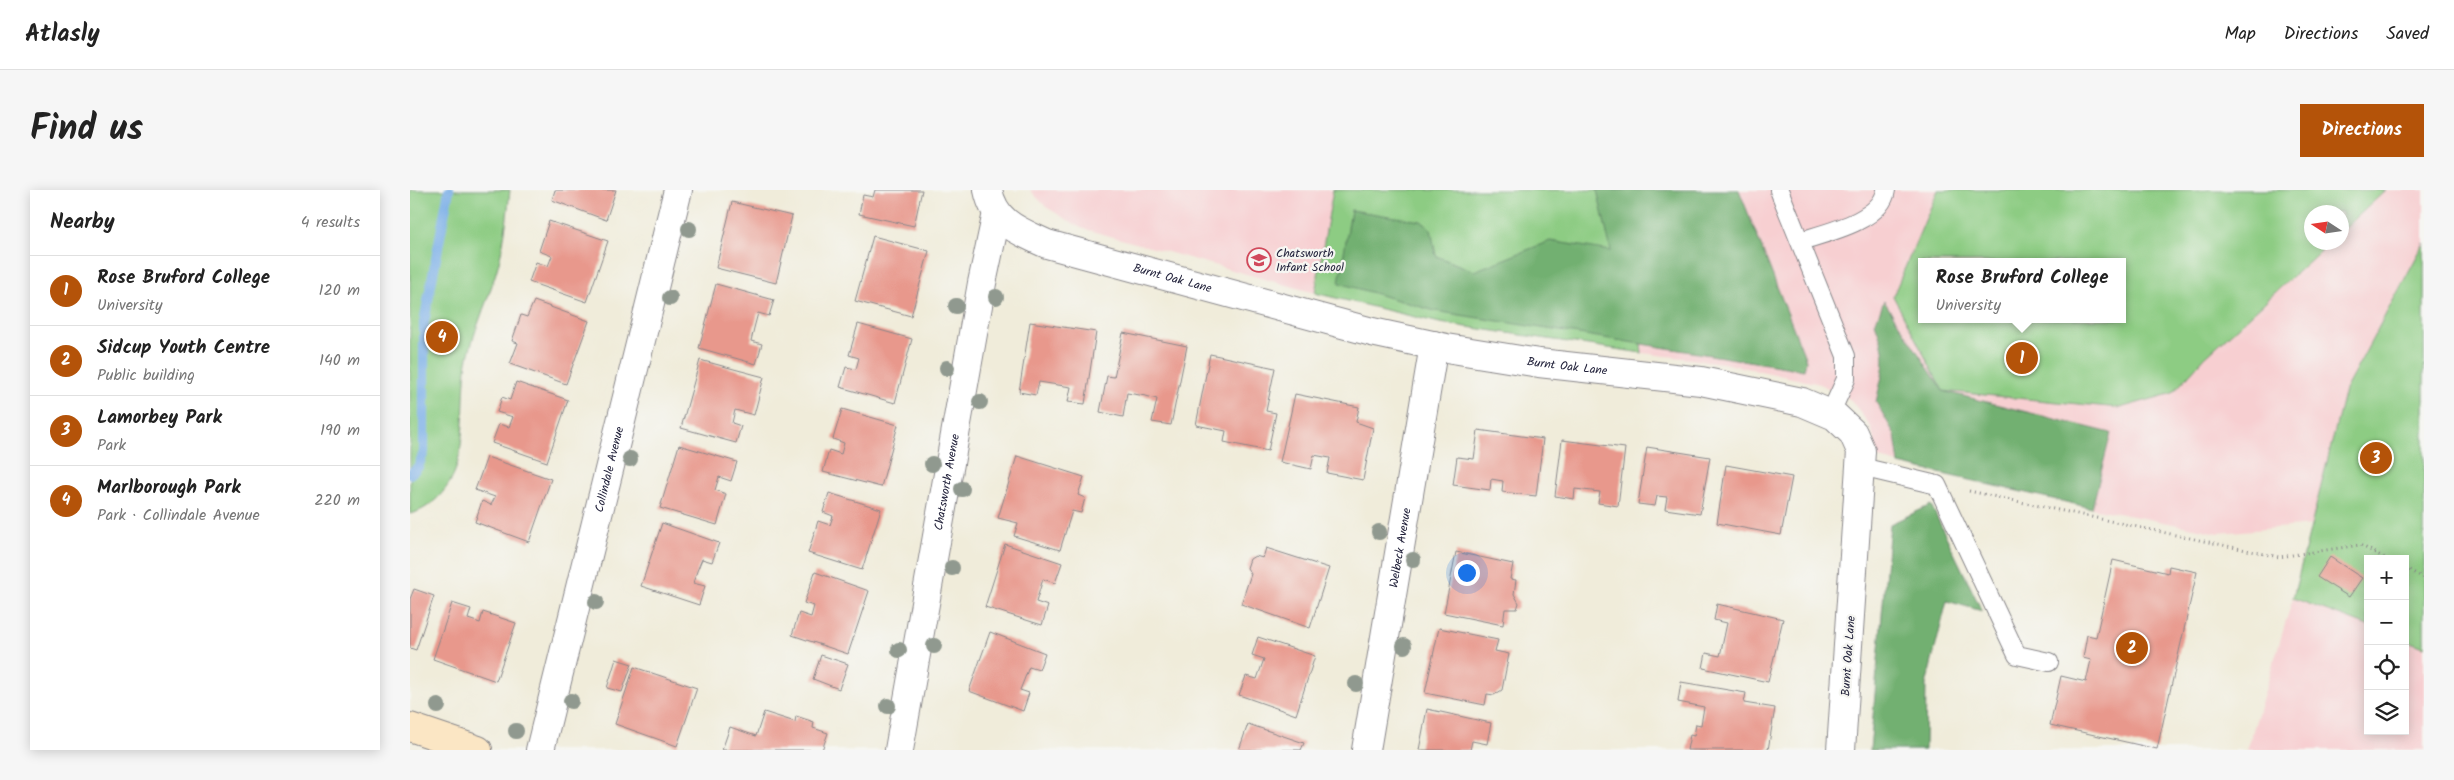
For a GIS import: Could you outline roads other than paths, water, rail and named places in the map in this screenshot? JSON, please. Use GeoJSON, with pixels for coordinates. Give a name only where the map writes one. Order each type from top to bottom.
{"type":"FeatureCollection","features":[{"type":"Feature","properties":{"kind":"street","name":"Collindale Avenue"},"geometry":{"type":"LineString","coordinates":[[540,750],[678,190]]}},
{"type":"Feature","properties":{"kind":"street","name":"Burnt Oak Lane"},"geometry":{"type":"LineString","coordinates":[[993,202],[1007,224],[1047,244],[1372,332],[1434,345],[1530,361],[1718,383],[1802,402],[1831,412],[1856,438],[1861,451],[1841,750]]}},
{"type":"Feature","properties":{"kind":"street","name":"Chatsworth Avenue"},"geometry":{"type":"LineString","coordinates":[[899,750],[982,283],[993,202]]}},
{"type":"Feature","properties":{"kind":"street","name":"Welbeck Avenue"},"geometry":{"type":"LineString","coordinates":[[1366,750],[1434,345]]}},
{"type":"Feature","properties":{"kind":"street"},"geometry":{"type":"LineString","coordinates":[[410,727],[478,750]]}},
{"type":"Feature","properties":{"kind":"lane"},"geometry":{"type":"LineString","coordinates":[[1779,190],[1846,356],[1846,379],[1831,412]]}},
{"type":"Feature","properties":{"kind":"lane"},"geometry":{"type":"LineString","coordinates":[[1800,241],[1843,226],[1872,213],[1885,199],[1886,190]]}},
{"type":"Feature","properties":{"kind":"lane"},"geometry":{"type":"LineString","coordinates":[[1861,467],[1938,485],[2017,655],[2049,662]]}},
{"type":"Feature","properties":{"kind":"waterway"},"geometry":{"type":"LineString","coordinates":[[410,474],[418,467],[424,452],[424,322],[449,190]]}},
{"type":"Feature","properties":{"kind":"place","name":"Chatsworth Infant School"},"geometry":{"type":"Point","coordinates":[1259,260]}},
{"type":"Feature","properties":{"kind":"place","name":"Marlborough Park"},"geometry":{"type":"Point","coordinates":[442,337]}},
{"type":"Feature","properties":{"kind":"place","name":"Rose Bruford College"},"geometry":{"type":"Point","coordinates":[2022,358]}},
{"type":"Feature","properties":{"kind":"place","name":"Lamorbey Park"},"geometry":{"type":"Point","coordinates":[2376,458]}},
{"type":"Feature","properties":{"kind":"place","name":"Sidcup Youth Centre"},"geometry":{"type":"Point","coordinates":[2132,648]}}]}
